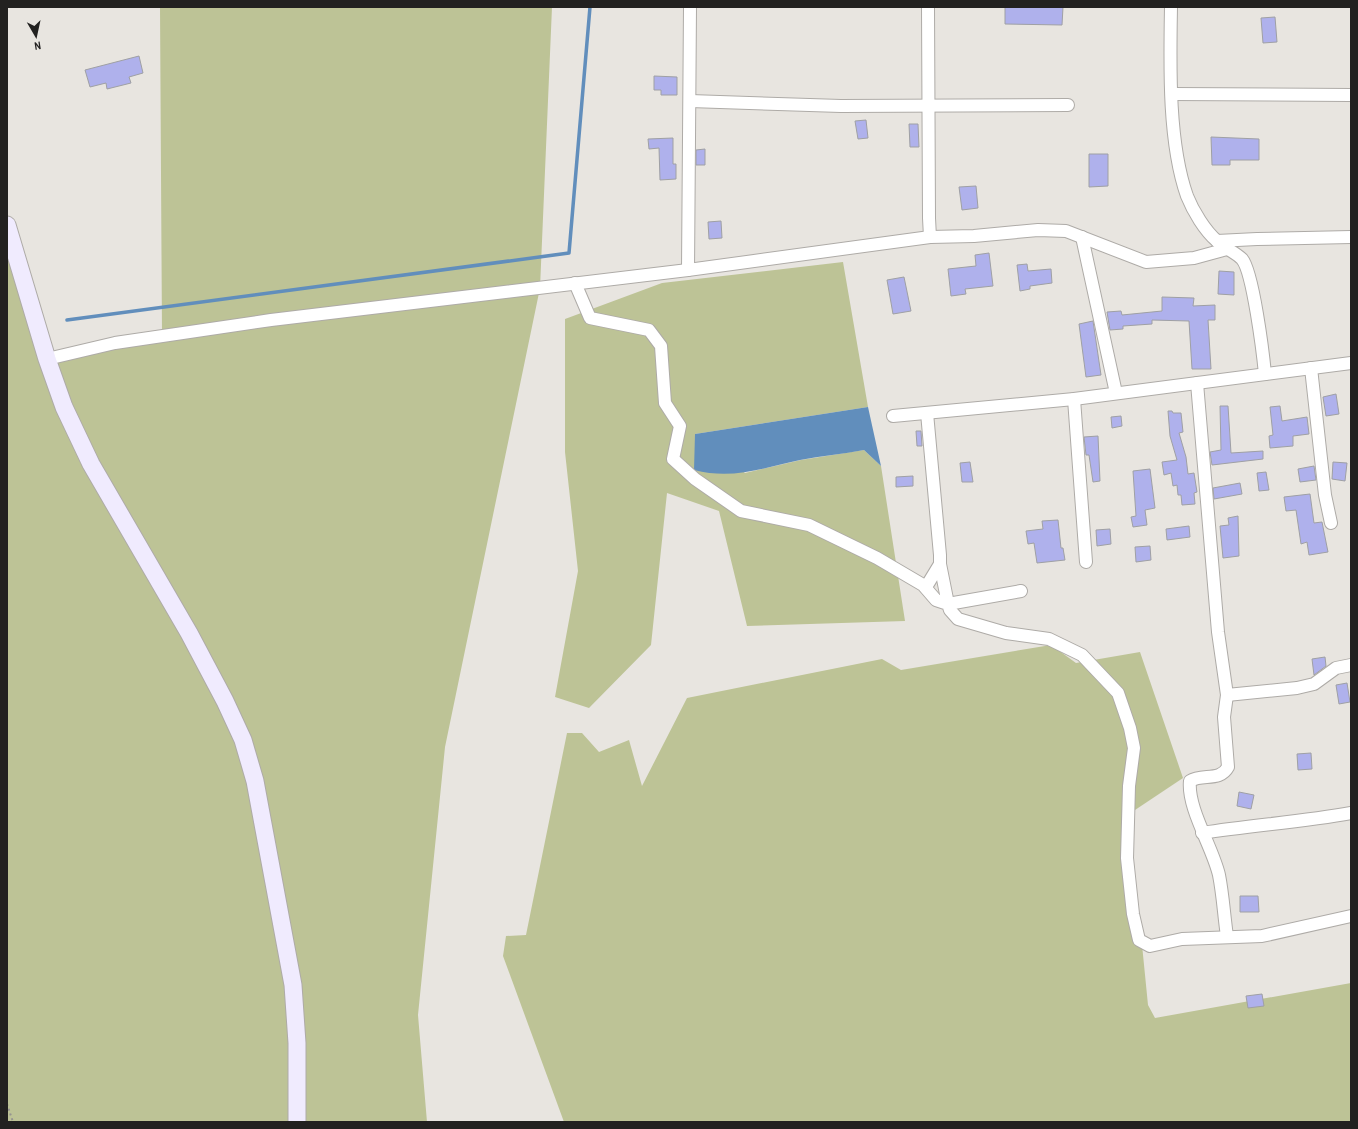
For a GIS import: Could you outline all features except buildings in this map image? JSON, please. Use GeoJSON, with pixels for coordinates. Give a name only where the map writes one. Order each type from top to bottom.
{"type":"FeatureCollection","features":[{"type":"Feature","properties":{"kind":"main road"},"geometry":{"type":"LineString","coordinates":[[7,225],[64,407],[91,464],[189,633],[225,701],[243,740],[255,781],[293,985],[297,1043],[297,1122]]}},
{"type":"Feature","properties":{"kind":"street"},"geometry":{"type":"LineString","coordinates":[[688,270],[690,7]]}},
{"type":"Feature","properties":{"kind":"street"},"geometry":{"type":"LineString","coordinates":[[928,7],[930,237]]}},
{"type":"Feature","properties":{"kind":"street"},"geometry":{"type":"LineString","coordinates":[[1171,7],[1174,131],[1180,166],[1188,197],[1204,227],[1217,241],[1242,259],[1248,271],[1262,348],[1265,374]]}},
{"type":"Feature","properties":{"kind":"street"},"geometry":{"type":"LineString","coordinates":[[1172,94],[1351,95]]}},
{"type":"Feature","properties":{"kind":"street"},"geometry":{"type":"LineString","coordinates":[[690,101],[841,106],[1068,105]]}},
{"type":"Feature","properties":{"kind":"street"},"geometry":{"type":"LineString","coordinates":[[48,359],[115,343],[256,322],[688,270],[930,237],[974,236],[1038,230],[1066,230],[1146,262],[1194,258],[1227,248]]}},
{"type":"Feature","properties":{"kind":"street"},"geometry":{"type":"LineString","coordinates":[[1082,237],[1116,393]]}},
{"type":"Feature","properties":{"kind":"street"},"geometry":{"type":"LineString","coordinates":[[1217,241],[1351,237]]}},
{"type":"Feature","properties":{"kind":"street"},"geometry":{"type":"LineString","coordinates":[[575,283],[590,318],[649,330],[661,346],[665,403],[680,426],[673,459],[695,479],[741,512],[809,525],[877,558],[926,587],[936,600],[948,604],[1021,591]]}},
{"type":"Feature","properties":{"kind":"street"},"geometry":{"type":"LineString","coordinates":[[893,416],[1074,399],[1351,363]]}},
{"type":"Feature","properties":{"kind":"street"},"geometry":{"type":"LineString","coordinates":[[1311,368],[1325,495],[1331,523]]}},
{"type":"Feature","properties":{"kind":"street"},"geometry":{"type":"LineString","coordinates":[[1197,383],[1218,632],[1227,695],[1224,717],[1228,767],[1225,773],[1218,776],[1195,778],[1190,781],[1189,789],[1202,833],[1219,875],[1227,936]]}},
{"type":"Feature","properties":{"kind":"street"},"geometry":{"type":"LineString","coordinates":[[1074,399],[1086,562]]}},
{"type":"Feature","properties":{"kind":"street"},"geometry":{"type":"LineString","coordinates":[[927,413],[940,564],[950,610],[958,619],[1006,633],[1049,639],[1082,655],[1118,693],[1130,728],[1134,748],[1129,786],[1127,858],[1133,914],[1139,940],[1150,946],[1182,939],[1227,936],[1262,936],[1351,916]]}},
{"type":"Feature","properties":{"kind":"street"},"geometry":{"type":"LineString","coordinates":[[926,587],[940,564]]}},
{"type":"Feature","properties":{"kind":"street"},"geometry":{"type":"LineString","coordinates":[[1227,695],[1297,688],[1314,684],[1336,668],[1351,665]]}},
{"type":"Feature","properties":{"kind":"street"},"geometry":{"type":"LineString","coordinates":[[1202,833],[1248,825],[1311,820],[1351,813]]}},
{"type":"Feature","properties":{"kind":"path"},"geometry":{"type":"LineString","coordinates":[[7,1104],[12,1122]]}},
{"type":"Feature","properties":{"kind":"green space"},"geometry":{"type":"Polygon","coordinates":[[[160,7],[552,7],[540,288],[445,747],[418,1015],[427,1122],[7,1122],[7,225],[47,359],[162,336],[160,7]]]}},
{"type":"Feature","properties":{"kind":"green space"},"geometry":{"type":"Polygon","coordinates":[[[843,262],[868,407],[695,434],[745,473],[801,460],[864,450],[881,466],[905,621],[747,626],[719,511],[667,493],[651,645],[589,708],[555,697],[578,571],[565,452],[565,319],[662,283],[843,262]]]}},
{"type":"Feature","properties":{"kind":"green space"},"geometry":{"type":"Polygon","coordinates":[[[1051,645],[1076,663],[1140,652],[1183,778],[1129,814],[1148,1005],[1155,1018],[1351,983],[1351,1122],[564,1122],[503,956],[506,936],[526,935],[567,733],[582,733],[599,752],[629,740],[642,786],[687,698],[882,659],[901,670],[1051,645]]]}},
{"type":"Feature","properties":{"kind":"water"},"geometry":{"type":"Polygon","coordinates":[[[868,407],[881,466],[864,450],[800,460],[747,472],[722,474],[694,470],[695,434],[868,407]]]}},
{"type":"Feature","properties":{"kind":"waterway"},"geometry":{"type":"LineString","coordinates":[[67,320],[569,253],[590,7]]}}]}
